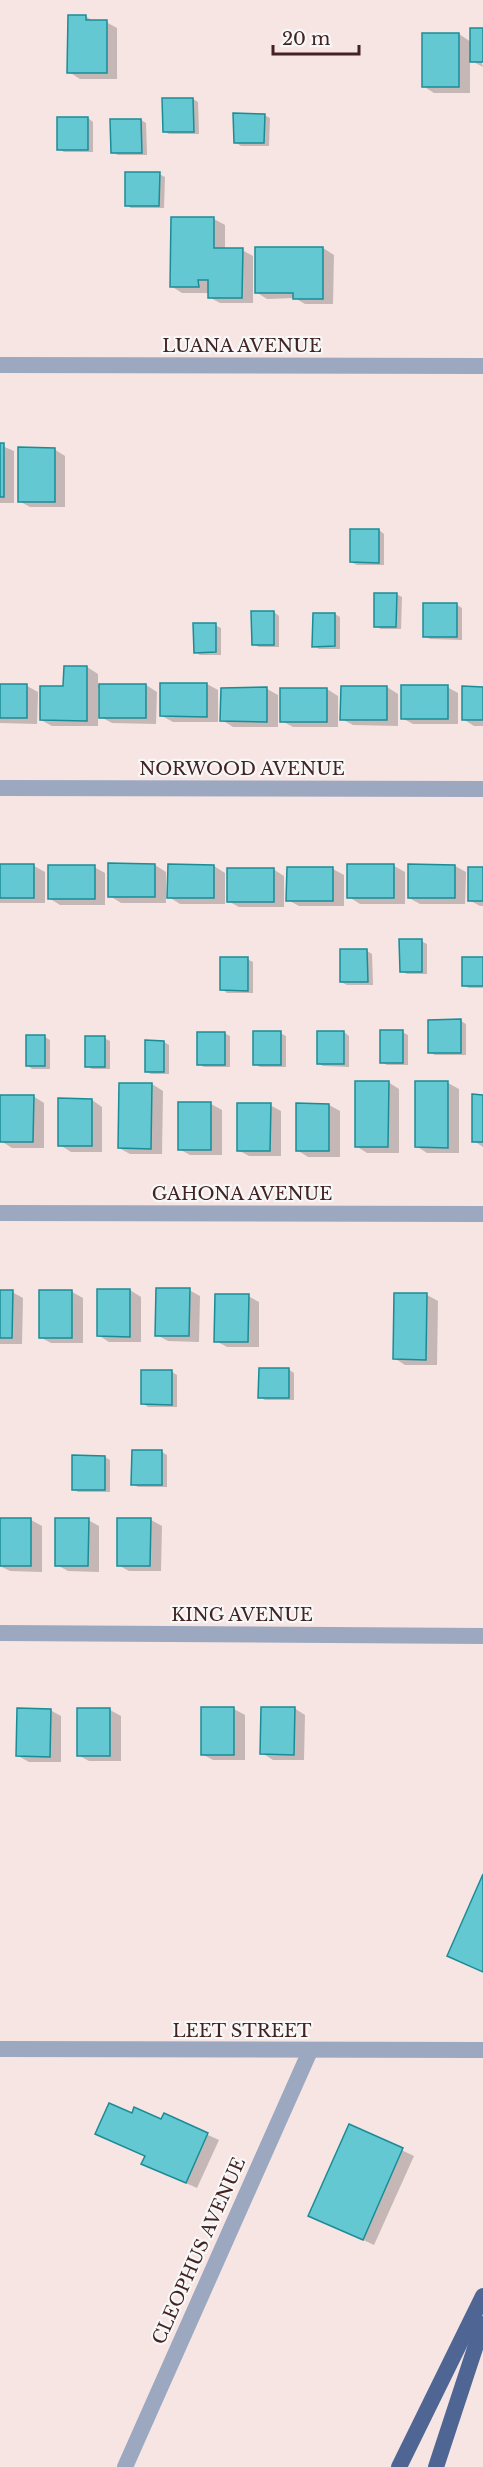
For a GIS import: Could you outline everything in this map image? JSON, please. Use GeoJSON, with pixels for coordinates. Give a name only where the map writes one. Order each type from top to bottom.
{"type":"FeatureCollection","features":[{"type":"Feature","properties":{"kind":"highway"},"geometry":{"type":"LineString","coordinates":[[399,2467],[483,2296]]}},
{"type":"Feature","properties":{"kind":"highway"},"geometry":{"type":"LineString","coordinates":[[436,2467],[483,2324]]}},
{"type":"Feature","properties":{"kind":"street","name":"LUANA AVENUE"},"geometry":{"type":"LineString","coordinates":[[0,365],[483,366]]}},
{"type":"Feature","properties":{"kind":"street","name":"NORWOOD AVENUE"},"geometry":{"type":"LineString","coordinates":[[0,788],[483,789]]}},
{"type":"Feature","properties":{"kind":"street","name":"GAHONA AVENUE"},"geometry":{"type":"LineString","coordinates":[[0,1213],[483,1214]]}},
{"type":"Feature","properties":{"kind":"street","name":"KING AVENUE"},"geometry":{"type":"LineString","coordinates":[[0,1633],[483,1636]]}},
{"type":"Feature","properties":{"kind":"street","name":"LEET STREET"},"geometry":{"type":"LineString","coordinates":[[0,2049],[483,2050]]}},
{"type":"Feature","properties":{"kind":"street","name":"CLEOPHUS AVENUE"},"geometry":{"type":"LineString","coordinates":[[125,2467],[310,2051]]}},
{"type":"Feature","properties":{"kind":"building"},"geometry":{"type":"Polygon","coordinates":[[[68,15],[86,15],[86,20],[107,20],[107,73],[67,73],[68,15]]]}},
{"type":"Feature","properties":{"kind":"building"},"geometry":{"type":"Polygon","coordinates":[[[470,28],[483,28],[483,62],[470,62],[470,28]]]}},
{"type":"Feature","properties":{"kind":"building"},"geometry":{"type":"Polygon","coordinates":[[[422,33],[459,33],[459,87],[422,87],[422,33]]]}},
{"type":"Feature","properties":{"kind":"building"},"geometry":{"type":"Polygon","coordinates":[[[162,98],[193,98],[194,132],[163,132],[162,98]]]}},
{"type":"Feature","properties":{"kind":"building"},"geometry":{"type":"Polygon","coordinates":[[[233,113],[265,114],[264,143],[234,143],[233,113]]]}},
{"type":"Feature","properties":{"kind":"building"},"geometry":{"type":"Polygon","coordinates":[[[57,117],[88,117],[88,150],[57,150],[57,117]]]}},
{"type":"Feature","properties":{"kind":"building"},"geometry":{"type":"Polygon","coordinates":[[[110,119],[141,119],[142,153],[111,153],[110,119]]]}},
{"type":"Feature","properties":{"kind":"building"},"geometry":{"type":"Polygon","coordinates":[[[125,172],[160,172],[159,206],[125,206],[125,172]]]}},
{"type":"Feature","properties":{"kind":"building"},"geometry":{"type":"Polygon","coordinates":[[[171,217],[214,217],[214,248],[243,248],[242,298],[208,298],[208,280],[198,280],[199,287],[170,287],[171,217]]]}},
{"type":"Feature","properties":{"kind":"building"},"geometry":{"type":"Polygon","coordinates":[[[255,247],[323,247],[323,299],[293,299],[293,293],[255,293],[255,247]]]}},
{"type":"Feature","properties":{"kind":"building"},"geometry":{"type":"Polygon","coordinates":[[[0,443],[4,443],[4,497],[0,497],[0,443]]]}},
{"type":"Feature","properties":{"kind":"building"},"geometry":{"type":"Polygon","coordinates":[[[18,447],[55,448],[55,502],[18,502],[18,447]]]}},
{"type":"Feature","properties":{"kind":"building"},"geometry":{"type":"Polygon","coordinates":[[[350,529],[379,529],[379,563],[350,562],[350,529]]]}},
{"type":"Feature","properties":{"kind":"building"},"geometry":{"type":"Polygon","coordinates":[[[374,593],[397,593],[396,627],[374,627],[374,593]]]}},
{"type":"Feature","properties":{"kind":"building"},"geometry":{"type":"Polygon","coordinates":[[[423,603],[457,603],[457,637],[423,637],[423,603]]]}},
{"type":"Feature","properties":{"kind":"building"},"geometry":{"type":"Polygon","coordinates":[[[251,611],[274,611],[274,645],[252,645],[251,611]]]}},
{"type":"Feature","properties":{"kind":"building"},"geometry":{"type":"Polygon","coordinates":[[[313,613],[335,613],[335,646],[312,647],[313,613]]]}},
{"type":"Feature","properties":{"kind":"building"},"geometry":{"type":"Polygon","coordinates":[[[193,623],[216,623],[216,652],[194,653],[193,623]]]}},
{"type":"Feature","properties":{"kind":"building"},"geometry":{"type":"Polygon","coordinates":[[[64,666],[87,666],[87,721],[40,720],[40,686],[63,686],[64,666]]]}},
{"type":"Feature","properties":{"kind":"building"},"geometry":{"type":"Polygon","coordinates":[[[160,683],[207,683],[207,717],[160,716],[160,683]]]}},
{"type":"Feature","properties":{"kind":"building"},"geometry":{"type":"Polygon","coordinates":[[[0,684],[27,684],[27,718],[0,718],[0,684]]]}},
{"type":"Feature","properties":{"kind":"building"},"geometry":{"type":"Polygon","coordinates":[[[99,684],[146,684],[146,718],[99,718],[99,684]]]}},
{"type":"Feature","properties":{"kind":"building"},"geometry":{"type":"Polygon","coordinates":[[[401,685],[448,685],[448,719],[401,719],[401,685]]]}},
{"type":"Feature","properties":{"kind":"building"},"geometry":{"type":"Polygon","coordinates":[[[341,686],[387,686],[387,720],[340,720],[341,686]]]}},
{"type":"Feature","properties":{"kind":"building"},"geometry":{"type":"Polygon","coordinates":[[[462,686],[483,687],[483,720],[462,720],[462,686]]]}},
{"type":"Feature","properties":{"kind":"building"},"geometry":{"type":"Polygon","coordinates":[[[267,687],[267,722],[220,721],[221,688],[267,687]]]}},
{"type":"Feature","properties":{"kind":"building"},"geometry":{"type":"Polygon","coordinates":[[[280,688],[327,688],[327,722],[280,722],[280,688]]]}},
{"type":"Feature","properties":{"kind":"building"},"geometry":{"type":"Polygon","coordinates":[[[108,863],[155,864],[155,897],[108,897],[108,863]]]}},
{"type":"Feature","properties":{"kind":"building"},"geometry":{"type":"Polygon","coordinates":[[[0,864],[34,864],[34,898],[0,898],[0,864]]]}},
{"type":"Feature","properties":{"kind":"building"},"geometry":{"type":"Polygon","coordinates":[[[168,864],[214,865],[214,898],[167,898],[168,864]]]}},
{"type":"Feature","properties":{"kind":"building"},"geometry":{"type":"Polygon","coordinates":[[[347,864],[394,864],[394,898],[347,898],[347,864]]]}},
{"type":"Feature","properties":{"kind":"building"},"geometry":{"type":"Polygon","coordinates":[[[408,864],[455,865],[455,898],[408,898],[408,864]]]}},
{"type":"Feature","properties":{"kind":"building"},"geometry":{"type":"Polygon","coordinates":[[[48,865],[95,865],[95,899],[48,899],[48,865]]]}},
{"type":"Feature","properties":{"kind":"building"},"geometry":{"type":"Polygon","coordinates":[[[287,867],[333,867],[333,901],[286,901],[287,867]]]}},
{"type":"Feature","properties":{"kind":"building"},"geometry":{"type":"Polygon","coordinates":[[[468,867],[483,867],[483,901],[468,901],[468,867]]]}},
{"type":"Feature","properties":{"kind":"building"},"geometry":{"type":"Polygon","coordinates":[[[227,868],[274,868],[274,902],[227,902],[227,868]]]}},
{"type":"Feature","properties":{"kind":"building"},"geometry":{"type":"Polygon","coordinates":[[[399,939],[422,939],[422,972],[400,972],[399,939]]]}},
{"type":"Feature","properties":{"kind":"building"},"geometry":{"type":"Polygon","coordinates":[[[340,949],[367,949],[368,982],[340,982],[340,949]]]}},
{"type":"Feature","properties":{"kind":"building"},"geometry":{"type":"Polygon","coordinates":[[[220,957],[248,957],[248,991],[220,990],[220,957]]]}},
{"type":"Feature","properties":{"kind":"building"},"geometry":{"type":"Polygon","coordinates":[[[462,957],[483,957],[483,986],[462,986],[462,957]]]}},
{"type":"Feature","properties":{"kind":"building"},"geometry":{"type":"Polygon","coordinates":[[[461,1019],[461,1053],[428,1053],[428,1020],[461,1019]]]}},
{"type":"Feature","properties":{"kind":"building"},"geometry":{"type":"Polygon","coordinates":[[[380,1030],[403,1030],[403,1063],[380,1063],[380,1030]]]}},
{"type":"Feature","properties":{"kind":"building"},"geometry":{"type":"Polygon","coordinates":[[[253,1031],[281,1031],[281,1065],[253,1065],[253,1031]]]}},
{"type":"Feature","properties":{"kind":"building"},"geometry":{"type":"Polygon","coordinates":[[[317,1031],[344,1031],[344,1064],[317,1064],[317,1031]]]}},
{"type":"Feature","properties":{"kind":"building"},"geometry":{"type":"Polygon","coordinates":[[[197,1032],[225,1032],[225,1065],[197,1065],[197,1032]]]}},
{"type":"Feature","properties":{"kind":"building"},"geometry":{"type":"Polygon","coordinates":[[[26,1035],[45,1035],[45,1066],[26,1066],[26,1035]]]}},
{"type":"Feature","properties":{"kind":"building"},"geometry":{"type":"Polygon","coordinates":[[[85,1036],[105,1036],[105,1067],[85,1067],[85,1036]]]}},
{"type":"Feature","properties":{"kind":"building"},"geometry":{"type":"Polygon","coordinates":[[[145,1040],[164,1041],[164,1072],[145,1072],[145,1040]]]}},
{"type":"Feature","properties":{"kind":"building"},"geometry":{"type":"Polygon","coordinates":[[[355,1081],[389,1081],[388,1147],[355,1147],[355,1081]]]}},
{"type":"Feature","properties":{"kind":"building"},"geometry":{"type":"Polygon","coordinates":[[[415,1081],[448,1081],[448,1148],[415,1147],[415,1081]]]}},
{"type":"Feature","properties":{"kind":"building"},"geometry":{"type":"Polygon","coordinates":[[[119,1083],[152,1083],[151,1149],[118,1148],[119,1083]]]}},
{"type":"Feature","properties":{"kind":"building"},"geometry":{"type":"Polygon","coordinates":[[[472,1094],[483,1095],[483,1142],[472,1142],[472,1094]]]}},
{"type":"Feature","properties":{"kind":"building"},"geometry":{"type":"Polygon","coordinates":[[[0,1095],[34,1095],[33,1142],[0,1142],[0,1095]]]}},
{"type":"Feature","properties":{"kind":"building"},"geometry":{"type":"Polygon","coordinates":[[[58,1098],[92,1099],[92,1146],[58,1146],[58,1098]]]}},
{"type":"Feature","properties":{"kind":"building"},"geometry":{"type":"Polygon","coordinates":[[[178,1102],[211,1102],[211,1150],[178,1150],[178,1102]]]}},
{"type":"Feature","properties":{"kind":"building"},"geometry":{"type":"Polygon","coordinates":[[[237,1103],[271,1103],[270,1151],[237,1151],[237,1103]]]}},
{"type":"Feature","properties":{"kind":"building"},"geometry":{"type":"Polygon","coordinates":[[[296,1103],[329,1104],[329,1151],[296,1151],[296,1103]]]}},
{"type":"Feature","properties":{"kind":"building"},"geometry":{"type":"Polygon","coordinates":[[[156,1288],[190,1288],[189,1336],[155,1336],[156,1288]]]}},
{"type":"Feature","properties":{"kind":"building"},"geometry":{"type":"Polygon","coordinates":[[[97,1289],[130,1289],[130,1337],[97,1336],[97,1289]]]}},
{"type":"Feature","properties":{"kind":"building"},"geometry":{"type":"Polygon","coordinates":[[[0,1290],[13,1290],[12,1338],[0,1338],[0,1290]]]}},
{"type":"Feature","properties":{"kind":"building"},"geometry":{"type":"Polygon","coordinates":[[[39,1290],[72,1290],[72,1338],[39,1338],[39,1290]]]}},
{"type":"Feature","properties":{"kind":"building"},"geometry":{"type":"Polygon","coordinates":[[[394,1293],[427,1293],[426,1360],[393,1359],[394,1293]]]}},
{"type":"Feature","properties":{"kind":"building"},"geometry":{"type":"Polygon","coordinates":[[[215,1294],[249,1294],[248,1342],[214,1342],[215,1294]]]}},
{"type":"Feature","properties":{"kind":"building"},"geometry":{"type":"Polygon","coordinates":[[[259,1368],[289,1368],[289,1398],[258,1398],[259,1368]]]}},
{"type":"Feature","properties":{"kind":"building"},"geometry":{"type":"Polygon","coordinates":[[[141,1370],[172,1370],[172,1405],[141,1404],[141,1370]]]}},
{"type":"Feature","properties":{"kind":"building"},"geometry":{"type":"Polygon","coordinates":[[[132,1450],[162,1450],[162,1485],[131,1485],[132,1450]]]}},
{"type":"Feature","properties":{"kind":"building"},"geometry":{"type":"Polygon","coordinates":[[[72,1455],[105,1456],[105,1490],[72,1490],[72,1455]]]}},
{"type":"Feature","properties":{"kind":"building"},"geometry":{"type":"Polygon","coordinates":[[[0,1518],[31,1518],[31,1566],[0,1566],[0,1518]]]}},
{"type":"Feature","properties":{"kind":"building"},"geometry":{"type":"Polygon","coordinates":[[[55,1518],[89,1518],[88,1566],[55,1566],[55,1518]]]}},
{"type":"Feature","properties":{"kind":"building"},"geometry":{"type":"Polygon","coordinates":[[[117,1518],[151,1518],[150,1566],[117,1566],[117,1518]]]}},
{"type":"Feature","properties":{"kind":"building"},"geometry":{"type":"Polygon","coordinates":[[[201,1707],[234,1707],[234,1755],[201,1755],[201,1707]]]}},
{"type":"Feature","properties":{"kind":"building"},"geometry":{"type":"Polygon","coordinates":[[[261,1707],[295,1707],[294,1755],[260,1754],[261,1707]]]}},
{"type":"Feature","properties":{"kind":"building"},"geometry":{"type":"Polygon","coordinates":[[[17,1708],[51,1709],[50,1757],[16,1756],[17,1708]]]}},
{"type":"Feature","properties":{"kind":"building"},"geometry":{"type":"Polygon","coordinates":[[[77,1708],[110,1708],[110,1756],[77,1756],[77,1708]]]}},
{"type":"Feature","properties":{"kind":"building"},"geometry":{"type":"Polygon","coordinates":[[[483,1874],[483,1972],[447,1956],[483,1874]]]}},
{"type":"Feature","properties":{"kind":"building"},"geometry":{"type":"Polygon","coordinates":[[[109,2103],[132,2113],[134,2107],[161,2119],[164,2113],[208,2133],[186,2183],[141,2164],[145,2156],[95,2134],[109,2103]]]}},
{"type":"Feature","properties":{"kind":"building"},"geometry":{"type":"Polygon","coordinates":[[[349,2124],[403,2148],[363,2240],[308,2216],[349,2124]]]}}]}
